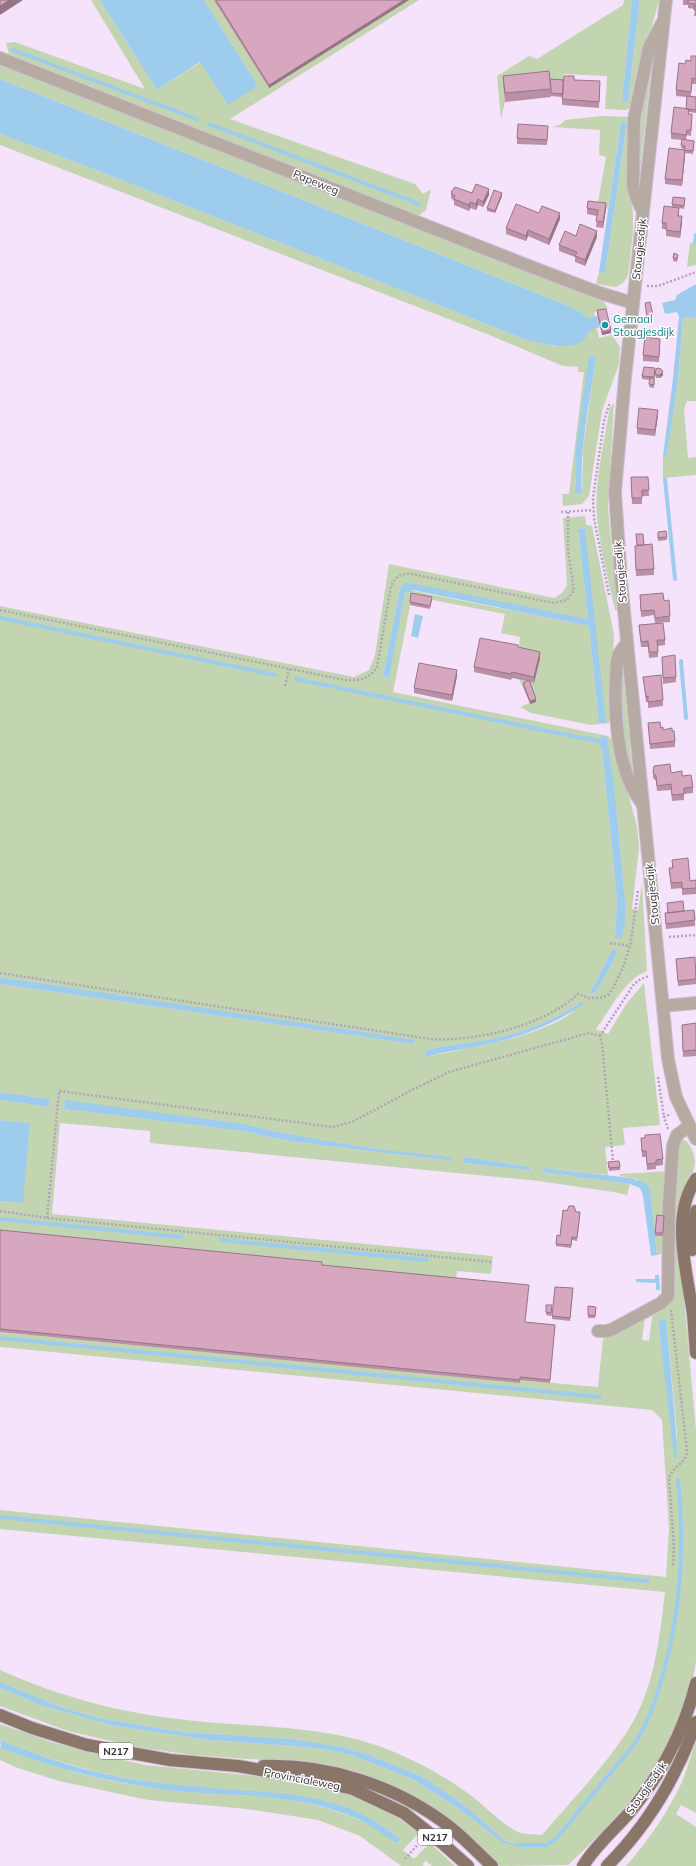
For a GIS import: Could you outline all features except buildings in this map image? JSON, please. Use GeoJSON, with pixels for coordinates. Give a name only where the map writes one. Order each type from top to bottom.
{"type":"FeatureCollection","features":[{"type":"Feature","properties":{"kind":"main road"},"geometry":{"type":"LineString","coordinates":[[693,1313],[685,1273],[683,1222],[686,1200],[696,1179]]}},
{"type":"Feature","properties":{"kind":"main road"},"geometry":{"type":"LineString","coordinates":[[696,1211],[692,1234],[694,1282],[693,1313],[696,1353]]}},
{"type":"Feature","properties":{"kind":"main road","name":"Stougjesdijk"},"geometry":{"type":"LineString","coordinates":[[575,1866],[585,1863],[630,1812],[653,1782],[672,1750],[683,1724],[696,1683]]}},
{"type":"Feature","properties":{"kind":"main road","name":"Provincialeweg"},"geometry":{"type":"LineString","coordinates":[[0,1714],[32,1728],[87,1745],[170,1760],[238,1766],[320,1780],[367,1795],[404,1813],[442,1843],[465,1865]]}},
{"type":"Feature","properties":{"kind":"main road","name":"Stougjesdijk"},"geometry":{"type":"LineString","coordinates":[[607,1866],[623,1850],[659,1801],[688,1744],[696,1722]]}},
{"type":"Feature","properties":{"kind":"main road","name":"Provincialeweg"},"geometry":{"type":"LineString","coordinates":[[238,1766],[287,1765],[309,1768],[349,1776],[378,1787],[410,1801],[440,1820],[461,1836],[492,1866]]}},
{"type":"Feature","properties":{"kind":"street","name":"Stougjesdijk"},"geometry":{"type":"LineString","coordinates":[[666,0],[622,402],[615,492],[627,642],[663,1006],[672,1081],[679,1105],[696,1139]]}},
{"type":"Feature","properties":{"kind":"street"},"geometry":{"type":"LineString","coordinates":[[643,212],[636,197],[633,185],[636,105],[649,48],[664,21]]}},
{"type":"Feature","properties":{"kind":"street","name":"Papeweg"},"geometry":{"type":"LineString","coordinates":[[0,58],[529,266],[600,293],[633,303]]}},
{"type":"Feature","properties":{"kind":"street"},"geometry":{"type":"LineString","coordinates":[[627,642],[617,662],[617,732],[629,782],[643,806]]}},
{"type":"Feature","properties":{"kind":"street"},"geometry":{"type":"LineString","coordinates":[[663,1006],[696,1003]]}},
{"type":"Feature","properties":{"kind":"street"},"geometry":{"type":"LineString","coordinates":[[598,1331],[610,1330],[655,1307],[667,1299],[670,1292],[668,1220],[673,1145],[678,1133],[689,1126]]}},
{"type":"Feature","properties":{"kind":"path"},"geometry":{"type":"LineString","coordinates":[[635,285],[656,287],[696,272]]}},
{"type":"Feature","properties":{"kind":"path"},"geometry":{"type":"LineString","coordinates":[[561,512],[593,510]]}},
{"type":"Feature","properties":{"kind":"path"},"geometry":{"type":"LineString","coordinates":[[0,610],[345,680],[358,680],[371,675],[378,663],[391,586],[397,577],[403,574],[412,574],[554,603],[567,600],[574,590],[568,550],[568,512]]}},
{"type":"Feature","properties":{"kind":"path"},"geometry":{"type":"LineString","coordinates":[[285,686],[289,669]]}},
{"type":"Feature","properties":{"kind":"path"},"geometry":{"type":"LineString","coordinates":[[0,973],[419,1037],[454,1039],[488,1035],[522,1024],[564,1006],[578,994],[594,999],[604,997],[613,988],[630,946],[634,928]]}},
{"type":"Feature","properties":{"kind":"path"},"geometry":{"type":"LineString","coordinates":[[657,939],[696,934]]}},
{"type":"Feature","properties":{"kind":"path"},"geometry":{"type":"LineString","coordinates":[[610,943],[630,946]]}},
{"type":"Feature","properties":{"kind":"path"},"geometry":{"type":"LineString","coordinates":[[613,1161],[603,1049],[600,1036],[634,984],[643,978]]}},
{"type":"Feature","properties":{"kind":"path"},"geometry":{"type":"LineString","coordinates":[[47,1218],[59,1091],[334,1128],[352,1122],[449,1072],[580,1035],[594,1033],[600,1036]]}},
{"type":"Feature","properties":{"kind":"path"},"geometry":{"type":"LineString","coordinates":[[0,1211],[47,1218],[492,1262]]}},
{"type":"Feature","properties":{"kind":"path"},"geometry":{"type":"LineString","coordinates":[[670,1292],[687,1451],[686,1458],[672,1472],[670,1479],[674,1546],[673,1567]]}},
{"type":"Feature","properties":{"kind":"green space"},"geometry":{"type":"Polygon","coordinates":[[[91,0],[100,0],[157,90],[201,62],[258,86],[204,0],[419,0],[230,119],[415,184],[423,194],[431,189],[426,210],[418,216],[9,54],[6,43],[15,42],[145,89],[91,0]]]}},
{"type":"Feature","properties":{"kind":"green space"},"geometry":{"type":"Polygon","coordinates":[[[624,0],[632,0],[622,101],[628,102],[640,0],[659,0],[631,107],[626,110],[605,109],[607,76],[564,74],[563,80],[503,84],[505,102],[501,119],[497,76],[529,56],[537,59],[623,5],[624,0]]]}},
{"type":"Feature","properties":{"kind":"green space"},"geometry":{"type":"Polygon","coordinates":[[[654,46],[638,188],[638,131],[654,46]]]}},
{"type":"Feature","properties":{"kind":"green space"},"geometry":{"type":"Polygon","coordinates":[[[0,64],[595,298],[604,302],[608,309],[594,312],[595,317],[589,318],[576,309],[0,79],[0,64]]]}},
{"type":"Feature","properties":{"kind":"green space"},"geometry":{"type":"Polygon","coordinates":[[[602,116],[632,117],[631,194],[633,233],[628,276],[623,283],[616,287],[596,284],[599,272],[605,273],[627,123],[621,122],[608,209],[597,208],[606,157],[599,155],[600,130],[552,127],[560,125],[565,120],[602,116]]]}},
{"type":"Feature","properties":{"kind":"green space"},"geometry":{"type":"Polygon","coordinates":[[[0,134],[73,161],[522,338],[554,346],[582,341],[592,329],[597,328],[599,338],[612,335],[620,347],[619,364],[602,411],[589,496],[582,504],[563,506],[562,494],[569,494],[584,372],[578,372],[578,367],[563,366],[487,334],[0,145],[0,134]],[[589,355],[575,493],[582,493],[583,447],[596,357],[589,355]]]}},
{"type":"Feature","properties":{"kind":"green space"},"geometry":{"type":"Polygon","coordinates":[[[696,242],[696,265],[687,267],[690,243],[696,242]]]}},
{"type":"Feature","properties":{"kind":"green space"},"geometry":{"type":"Polygon","coordinates":[[[685,317],[696,317],[696,401],[687,401],[684,409],[688,458],[696,457],[696,475],[663,478],[663,456],[666,456],[678,381],[683,319],[685,317]]]}},
{"type":"Feature","properties":{"kind":"green space"},"geometry":{"type":"Polygon","coordinates":[[[614,403],[608,507],[617,610],[615,610],[602,552],[596,505],[598,479],[608,417],[610,408],[614,403]]]}},
{"type":"Feature","properties":{"kind":"green space"},"geometry":{"type":"Polygon","coordinates":[[[585,516],[586,525],[592,526],[614,635],[611,714],[609,723],[591,725],[531,713],[520,707],[530,703],[519,679],[534,683],[518,653],[520,637],[501,633],[505,614],[412,596],[393,692],[608,736],[614,742],[637,826],[639,848],[632,909],[638,910],[642,884],[647,971],[639,975],[625,988],[612,1004],[596,1029],[608,1034],[627,1003],[644,983],[660,1125],[623,1128],[625,1145],[605,1147],[608,1175],[544,1168],[544,1172],[630,1184],[627,1195],[539,1181],[150,1143],[150,1131],[60,1123],[52,1214],[493,1256],[491,1274],[457,1271],[456,1280],[322,1268],[322,1265],[0,1233],[0,1201],[22,1203],[30,1123],[0,1120],[0,1100],[49,1107],[50,1099],[0,1092],[0,984],[414,1044],[415,1041],[0,977],[0,606],[354,677],[369,670],[375,655],[389,564],[554,598],[562,593],[567,585],[563,518],[585,516]],[[585,528],[578,529],[588,619],[404,583],[400,588],[383,677],[389,678],[404,595],[409,590],[589,626],[599,723],[585,528]],[[606,739],[598,743],[602,749],[617,900],[615,937],[624,929],[625,901],[614,782],[606,739]],[[612,950],[589,993],[594,994],[611,966],[618,950],[612,950]],[[580,1002],[543,1023],[517,1033],[468,1043],[443,1046],[424,1051],[426,1057],[491,1044],[519,1036],[560,1020],[571,1013],[580,1002]],[[65,1101],[64,1109],[243,1131],[289,1141],[452,1161],[453,1159],[370,1148],[277,1132],[245,1124],[65,1101]],[[464,1157],[464,1163],[531,1170],[531,1167],[464,1157]]]}},
{"type":"Feature","properties":{"kind":"green space"},"geometry":{"type":"Polygon","coordinates":[[[622,661],[634,784],[619,730],[622,661]]]}},
{"type":"Feature","properties":{"kind":"green space"},"geometry":{"type":"Polygon","coordinates":[[[681,1139],[685,1140],[692,1150],[695,1163],[678,1233],[696,1430],[696,1661],[690,1691],[679,1720],[666,1748],[650,1774],[612,1822],[568,1865],[500,1866],[416,1800],[291,1762],[193,1755],[137,1747],[68,1731],[0,1706],[0,1688],[43,1706],[115,1726],[209,1740],[294,1746],[329,1750],[351,1755],[410,1778],[457,1807],[503,1843],[522,1845],[507,1842],[463,1804],[423,1777],[372,1756],[342,1747],[293,1739],[182,1732],[99,1718],[61,1707],[0,1682],[0,1670],[68,1696],[138,1713],[212,1723],[290,1728],[342,1736],[367,1742],[392,1751],[434,1771],[463,1790],[516,1831],[525,1834],[542,1835],[603,1765],[634,1720],[647,1690],[656,1658],[665,1592],[0,1529],[0,1510],[666,1577],[669,1528],[662,1420],[652,1410],[0,1347],[0,1332],[520,1382],[520,1380],[598,1387],[603,1339],[645,1316],[642,1340],[649,1341],[652,1316],[665,1304],[678,1148],[681,1139]],[[666,1319],[658,1321],[675,1458],[677,1433],[666,1319]]]}},
{"type":"Feature","properties":{"kind":"green space"},"geometry":{"type":"Polygon","coordinates":[[[669,1171],[665,1253],[657,1255],[650,1193],[637,1179],[620,1176],[620,1174],[669,1171]]]}},
{"type":"Feature","properties":{"kind":"green space"},"geometry":{"type":"Polygon","coordinates":[[[0,1724],[54,1743],[145,1765],[285,1779],[343,1790],[388,1810],[419,1833],[403,1850],[414,1859],[430,1843],[455,1866],[432,1866],[426,1861],[422,1864],[424,1866],[401,1866],[360,1836],[318,1820],[247,1809],[148,1800],[59,1781],[18,1768],[0,1760],[0,1747],[57,1767],[134,1785],[179,1791],[257,1796],[308,1804],[333,1810],[357,1819],[399,1843],[401,1841],[394,1834],[368,1818],[332,1803],[275,1793],[174,1785],[137,1780],[67,1764],[0,1740],[0,1724]]]}},
{"type":"Feature","properties":{"kind":"green space"},"geometry":{"type":"Polygon","coordinates":[[[696,1741],[696,1813],[681,1805],[676,1814],[696,1827],[696,1866],[626,1866],[642,1847],[664,1815],[682,1782],[696,1741]]]}},
{"type":"Feature","properties":{"kind":"water"},"geometry":{"type":"Polygon","coordinates":[[[100,0],[204,0],[258,86],[228,105],[200,62],[157,90],[100,0]]]}},
{"type":"Feature","properties":{"kind":"water"},"geometry":{"type":"Polygon","coordinates":[[[632,0],[640,0],[628,102],[622,101],[632,0]]]}},
{"type":"Feature","properties":{"kind":"water"},"geometry":{"type":"Polygon","coordinates":[[[0,79],[576,309],[589,318],[598,316],[600,327],[592,330],[586,338],[575,345],[552,345],[522,338],[73,161],[0,134],[0,79]]]}},
{"type":"Feature","properties":{"kind":"water"},"geometry":{"type":"Polygon","coordinates":[[[621,122],[627,123],[605,273],[599,272],[621,122]]]}},
{"type":"Feature","properties":{"kind":"water"},"geometry":{"type":"Polygon","coordinates":[[[696,284],[696,317],[685,317],[683,319],[678,381],[667,454],[666,456],[663,456],[679,317],[677,312],[665,314],[662,303],[675,300],[677,295],[696,284]]]}},
{"type":"Feature","properties":{"kind":"water"},"geometry":{"type":"Polygon","coordinates":[[[589,355],[596,357],[582,459],[582,493],[575,493],[576,447],[589,355]]]}},
{"type":"Feature","properties":{"kind":"water"},"geometry":{"type":"Polygon","coordinates":[[[585,528],[606,723],[599,723],[589,626],[413,590],[405,593],[389,678],[383,677],[400,588],[404,583],[588,619],[578,529],[585,528]]]}},
{"type":"Feature","properties":{"kind":"water"},"geometry":{"type":"Polygon","coordinates":[[[415,614],[423,616],[418,638],[411,636],[415,614]]]}},
{"type":"Feature","properties":{"kind":"water"},"geometry":{"type":"Polygon","coordinates":[[[587,736],[599,739],[602,736],[607,737],[614,782],[625,901],[625,925],[621,939],[615,937],[617,900],[602,749],[598,743],[587,741],[587,736]]]}},
{"type":"Feature","properties":{"kind":"water"},"geometry":{"type":"Polygon","coordinates":[[[612,950],[618,950],[611,966],[594,994],[589,993],[598,978],[612,950]]]}},
{"type":"Feature","properties":{"kind":"water"},"geometry":{"type":"Polygon","coordinates":[[[0,977],[415,1040],[414,1044],[0,984],[0,977]]]}},
{"type":"Feature","properties":{"kind":"water"},"geometry":{"type":"Polygon","coordinates":[[[580,1002],[585,1003],[561,1018],[522,1035],[494,1043],[426,1057],[424,1051],[431,1049],[517,1033],[556,1017],[580,1002]]]}},
{"type":"Feature","properties":{"kind":"water"},"geometry":{"type":"Polygon","coordinates":[[[0,1092],[50,1099],[49,1107],[0,1100],[0,1092]]]}},
{"type":"Feature","properties":{"kind":"water"},"geometry":{"type":"Polygon","coordinates":[[[65,1100],[245,1124],[277,1132],[370,1148],[453,1158],[452,1161],[289,1141],[243,1131],[64,1109],[65,1100]]]}},
{"type":"Feature","properties":{"kind":"water"},"geometry":{"type":"Polygon","coordinates":[[[0,1120],[30,1123],[23,1203],[0,1201],[0,1120]]]}},
{"type":"Feature","properties":{"kind":"water"},"geometry":{"type":"Polygon","coordinates":[[[464,1157],[531,1167],[530,1170],[464,1163],[464,1157]]]}},
{"type":"Feature","properties":{"kind":"water"},"geometry":{"type":"Polygon","coordinates":[[[544,1168],[631,1178],[646,1183],[650,1189],[657,1255],[651,1256],[643,1196],[640,1188],[630,1184],[543,1172],[544,1168]]]}},
{"type":"Feature","properties":{"kind":"water"},"geometry":{"type":"Polygon","coordinates":[[[655,1275],[659,1275],[660,1290],[656,1290],[656,1283],[636,1282],[636,1279],[655,1279],[655,1275]]]}},
{"type":"Feature","properties":{"kind":"water"},"geometry":{"type":"Polygon","coordinates":[[[666,1319],[676,1430],[677,1457],[674,1458],[658,1321],[666,1319]]]}},
{"type":"Feature","properties":{"kind":"water"},"geometry":{"type":"Polygon","coordinates":[[[0,1682],[61,1707],[99,1718],[182,1732],[293,1739],[342,1747],[372,1756],[423,1777],[463,1804],[507,1842],[522,1845],[522,1847],[503,1843],[457,1807],[410,1778],[351,1755],[329,1750],[294,1746],[209,1740],[115,1726],[43,1706],[0,1688],[0,1682]]]}},
{"type":"Feature","properties":{"kind":"water"},"geometry":{"type":"Polygon","coordinates":[[[0,1740],[67,1764],[119,1777],[175,1785],[278,1793],[334,1803],[369,1818],[394,1834],[401,1841],[396,1843],[358,1819],[309,1803],[257,1796],[178,1791],[114,1781],[57,1767],[19,1755],[1,1748],[0,1740]]]}},
{"type":"Feature","properties":{"kind":"waterway"},"geometry":{"type":"LineString","coordinates":[[13,50],[197,119]]}},
{"type":"Feature","properties":{"kind":"waterway"},"geometry":{"type":"LineString","coordinates":[[209,124],[419,204]]}},
{"type":"Feature","properties":{"kind":"waterway"},"geometry":{"type":"LineString","coordinates":[[695,242],[696,235]]}},
{"type":"Feature","properties":{"kind":"waterway"},"geometry":{"type":"LineString","coordinates":[[665,479],[675,579]]}},
{"type":"Feature","properties":{"kind":"waterway"},"geometry":{"type":"LineString","coordinates":[[0,618],[275,675]]}},
{"type":"Feature","properties":{"kind":"waterway"},"geometry":{"type":"LineString","coordinates":[[681,661],[686,718]]}},
{"type":"Feature","properties":{"kind":"waterway"},"geometry":{"type":"LineString","coordinates":[[296,679],[591,740]]}},
{"type":"Feature","properties":{"kind":"waterway"},"geometry":{"type":"LineString","coordinates":[[0,1219],[181,1237]]}},
{"type":"Feature","properties":{"kind":"waterway"},"geometry":{"type":"LineString","coordinates":[[221,1240],[427,1260]]}},
{"type":"Feature","properties":{"kind":"waterway"},"geometry":{"type":"LineString","coordinates":[[0,1338],[600,1397]]}},
{"type":"Feature","properties":{"kind":"waterway"},"geometry":{"type":"LineString","coordinates":[[518,1845],[546,1845],[555,1840],[632,1747],[646,1723],[662,1678],[674,1629],[680,1579],[681,1555],[678,1480]]}},
{"type":"Feature","properties":{"kind":"waterway"},"geometry":{"type":"LineString","coordinates":[[0,1517],[648,1581]]}},
{"type":"Feature","properties":{"kind":"place","name":"Gemaal Stougjesdijk"},"geometry":{"type":"Point","coordinates":[605,325]}}]}
